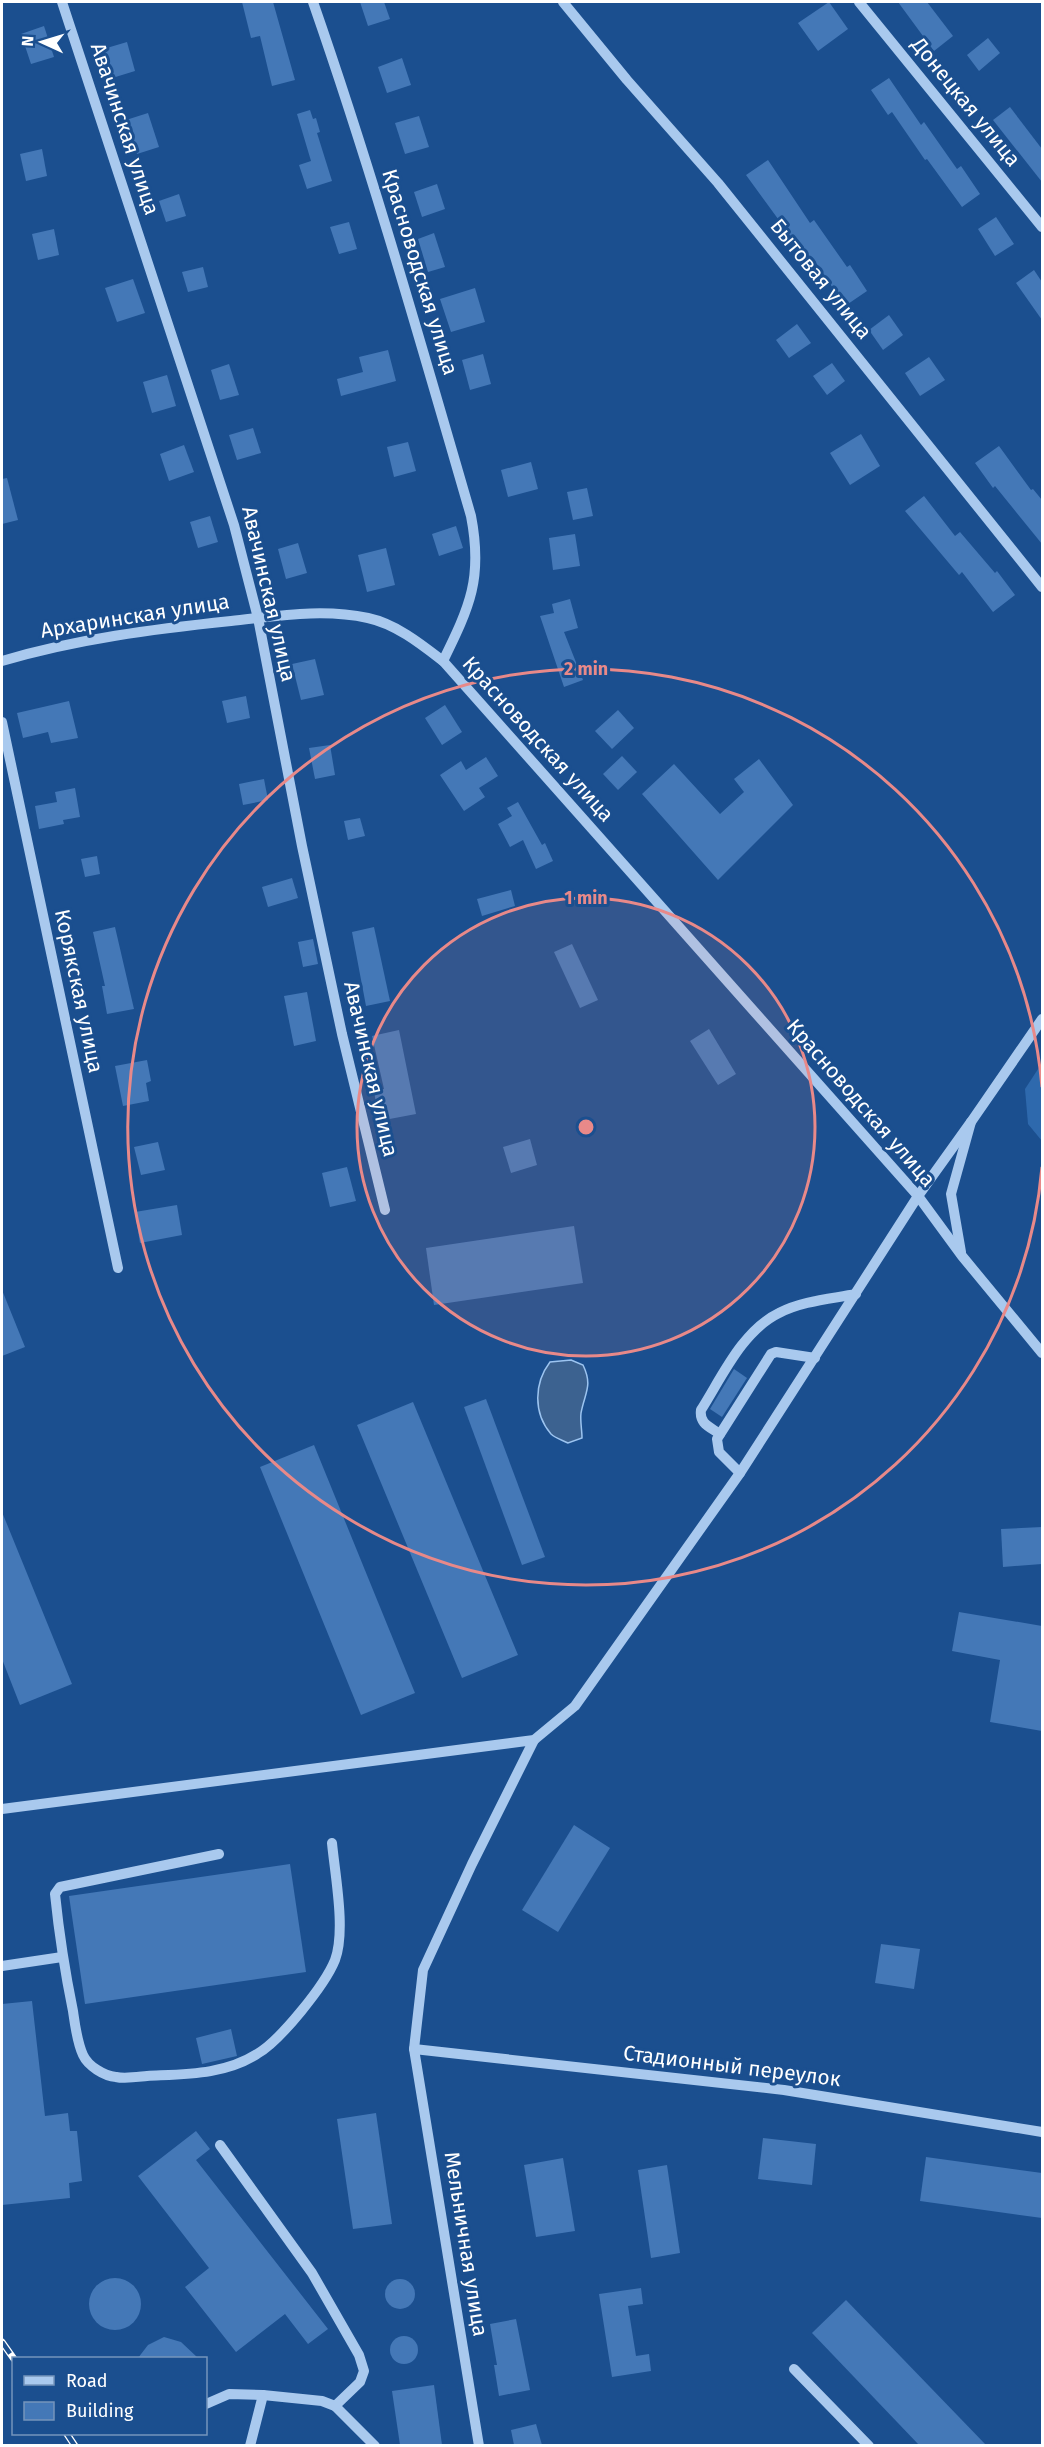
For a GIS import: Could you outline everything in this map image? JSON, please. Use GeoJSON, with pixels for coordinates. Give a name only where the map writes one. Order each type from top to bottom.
{"type":"FeatureCollection","features":[{"type":"Feature","properties":{"kind":"street","name":"Авачинская улица"},"geometry":{"type":"LineString","coordinates":[[62,2],[234,525],[258,618],[330,979],[385,1210]]}},
{"type":"Feature","properties":{"kind":"street","name":"Красноводская улица"},"geometry":{"type":"LineString","coordinates":[[313,2],[348,102],[400,273],[476,540],[477,564],[473,590],[466,614],[443,661],[918,1196],[962,1256],[1042,1353]]}},
{"type":"Feature","properties":{"kind":"street","name":"Бытовая улица"},"geometry":{"type":"LineString","coordinates":[[563,2],[627,80],[718,183],[1042,587]]}},
{"type":"Feature","properties":{"kind":"street","name":"Донецкая улица"},"geometry":{"type":"LineString","coordinates":[[860,2],[1042,226]]}},
{"type":"Feature","properties":{"kind":"street","name":"Архаринская улица"},"geometry":{"type":"LineString","coordinates":[[2,661],[83,641],[181,626],[313,611],[370,618],[413,637],[443,661]]}},
{"type":"Feature","properties":{"kind":"street","name":"Корякская улица"},"geometry":{"type":"LineString","coordinates":[[2,722],[118,1268]]}},
{"type":"Feature","properties":{"kind":"street"},"geometry":{"type":"LineString","coordinates":[[2,1809],[534,1740],[575,1706],[740,1473],[918,1196],[1042,1019]]}},
{"type":"Feature","properties":{"kind":"street"},"geometry":{"type":"LineString","coordinates":[[962,1256],[951,1194],[971,1122]]}},
{"type":"Feature","properties":{"kind":"street"},"geometry":{"type":"LineString","coordinates":[[720,1434],[703,1423],[700,1416],[701,1410],[744,1342],[755,1330],[780,1312],[812,1302],[856,1294]]}},
{"type":"Feature","properties":{"kind":"street"},"geometry":{"type":"LineString","coordinates":[[740,1473],[719,1452],[716,1445],[720,1434],[771,1354],[782,1353],[815,1358]]}},
{"type":"Feature","properties":{"kind":"street","name":"Мельничная улица"},"geometry":{"type":"LineString","coordinates":[[478,2445],[414,2049],[423,1970],[471,1864],[534,1740]]}},
{"type":"Feature","properties":{"kind":"street"},"geometry":{"type":"LineString","coordinates":[[219,1854],[60,1887],[55,1894],[62,1957],[83,2056],[100,2072],[116,2078],[199,2073],[225,2069],[259,2054],[294,2020],[335,1960],[340,1931],[332,1843]]}},
{"type":"Feature","properties":{"kind":"street"},"geometry":{"type":"LineString","coordinates":[[2,1966],[62,1957]]}},
{"type":"Feature","properties":{"kind":"street","name":"Стадионный переулок"},"geometry":{"type":"LineString","coordinates":[[414,2049],[784,2090],[1042,2132]]}},
{"type":"Feature","properties":{"kind":"street"},"geometry":{"type":"LineString","coordinates":[[220,2145],[312,2273],[359,2355],[364,2371],[360,2382],[335,2406]]}},
{"type":"Feature","properties":{"kind":"street"},"geometry":{"type":"LineString","coordinates":[[794,2369],[869,2445]]}},
{"type":"Feature","properties":{"kind":"street"},"geometry":{"type":"LineString","coordinates":[[207,2404],[228,2394],[322,2401],[335,2406],[375,2445]]}},
{"type":"Feature","properties":{"kind":"street"},"geometry":{"type":"LineString","coordinates":[[250,2445],[262,2395]]}},
{"type":"Feature","properties":{"kind":"shaded area"},"geometry":{"type":"Polygon","coordinates":[[[1042,1063],[1042,1141],[1028,1124],[1025,1089],[1042,1063]]]}},
{"type":"Feature","properties":{"kind":"shaded area"},"geometry":{"type":"Polygon","coordinates":[[[571,1360],[583,1365],[588,1384],[581,1413],[582,1438],[568,1443],[553,1435],[545,1426],[538,1398],[541,1379],[550,1362],[571,1360]]]}},
{"type":"Feature","properties":{"kind":"building"},"geometry":{"type":"Polygon","coordinates":[[[242,2],[273,2],[295,80],[272,86],[260,36],[251,38],[242,2]]]}},
{"type":"Feature","properties":{"kind":"building"},"geometry":{"type":"Polygon","coordinates":[[[360,2],[384,2],[390,19],[368,26],[360,2]]]}},
{"type":"Feature","properties":{"kind":"building"},"geometry":{"type":"Polygon","coordinates":[[[829,2],[848,29],[818,51],[798,23],[829,2]]]}},
{"type":"Feature","properties":{"kind":"building"},"geometry":{"type":"Polygon","coordinates":[[[898,2],[927,2],[953,36],[934,51],[898,2]]]}},
{"type":"Feature","properties":{"kind":"building"},"geometry":{"type":"Polygon","coordinates":[[[44,26],[54,57],[31,64],[21,34],[44,26]]]}},
{"type":"Feature","properties":{"kind":"building"},"geometry":{"type":"Polygon","coordinates":[[[988,38],[1000,53],[979,71],[967,55],[988,38]]]}},
{"type":"Feature","properties":{"kind":"building"},"geometry":{"type":"Polygon","coordinates":[[[127,42],[135,71],[109,79],[100,50],[127,42]]]}},
{"type":"Feature","properties":{"kind":"building"},"geometry":{"type":"Polygon","coordinates":[[[402,58],[411,85],[387,93],[378,67],[402,58]]]}},
{"type":"Feature","properties":{"kind":"building"},"geometry":{"type":"Polygon","coordinates":[[[889,78],[921,125],[924,122],[957,169],[961,166],[980,194],[962,207],[927,159],[925,160],[892,112],[888,115],[871,90],[889,78]]]}},
{"type":"Feature","properties":{"kind":"building"},"geometry":{"type":"Polygon","coordinates":[[[1010,107],[1042,149],[1042,182],[993,120],[1010,107]]]}},
{"type":"Feature","properties":{"kind":"building"},"geometry":{"type":"Polygon","coordinates":[[[310,110],[313,119],[316,118],[320,132],[317,133],[332,181],[307,189],[299,165],[311,161],[297,114],[310,110]]]}},
{"type":"Feature","properties":{"kind":"building"},"geometry":{"type":"Polygon","coordinates":[[[148,113],[159,147],[137,154],[126,120],[148,113]]]}},
{"type":"Feature","properties":{"kind":"building"},"geometry":{"type":"Polygon","coordinates":[[[419,116],[429,147],[405,154],[395,123],[419,116]]]}},
{"type":"Feature","properties":{"kind":"building"},"geometry":{"type":"Polygon","coordinates":[[[42,149],[47,176],[26,181],[20,154],[42,149]]]}},
{"type":"Feature","properties":{"kind":"building"},"geometry":{"type":"Polygon","coordinates":[[[768,160],[810,223],[814,220],[847,267],[850,265],[867,291],[845,306],[812,257],[808,260],[746,175],[768,160]]]}},
{"type":"Feature","properties":{"kind":"building"},"geometry":{"type":"Polygon","coordinates":[[[437,184],[445,209],[422,217],[414,192],[437,184]]]}},
{"type":"Feature","properties":{"kind":"building"},"geometry":{"type":"Polygon","coordinates":[[[179,194],[186,216],[166,222],[159,201],[179,194]]]}},
{"type":"Feature","properties":{"kind":"building"},"geometry":{"type":"Polygon","coordinates":[[[996,217],[1014,244],[995,256],[978,229],[996,217]]]}},
{"type":"Feature","properties":{"kind":"building"},"geometry":{"type":"Polygon","coordinates":[[[349,222],[357,249],[339,254],[330,227],[349,222]]]}},
{"type":"Feature","properties":{"kind":"building"},"geometry":{"type":"Polygon","coordinates":[[[54,229],[59,255],[38,260],[32,234],[54,229]]]}},
{"type":"Feature","properties":{"kind":"building"},"geometry":{"type":"Polygon","coordinates":[[[434,233],[445,267],[428,272],[418,239],[434,233]]]}},
{"type":"Feature","properties":{"kind":"building"},"geometry":{"type":"Polygon","coordinates":[[[203,267],[208,287],[188,292],[182,272],[203,267]]]}},
{"type":"Feature","properties":{"kind":"building"},"geometry":{"type":"Polygon","coordinates":[[[1034,270],[1042,282],[1042,320],[1016,283],[1034,270]]]}},
{"type":"Feature","properties":{"kind":"building"},"geometry":{"type":"Polygon","coordinates":[[[133,279],[145,313],[117,322],[105,288],[133,279]]]}},
{"type":"Feature","properties":{"kind":"building"},"geometry":{"type":"Polygon","coordinates":[[[475,288],[485,322],[451,332],[440,299],[475,288]]]}},
{"type":"Feature","properties":{"kind":"building"},"geometry":{"type":"Polygon","coordinates":[[[889,315],[903,335],[883,350],[869,330],[889,315]]]}},
{"type":"Feature","properties":{"kind":"building"},"geometry":{"type":"Polygon","coordinates":[[[797,324],[811,343],[789,358],[776,340],[797,324]]]}},
{"type":"Feature","properties":{"kind":"building"},"geometry":{"type":"Polygon","coordinates":[[[388,350],[396,381],[341,396],[337,379],[363,372],[359,357],[388,350]]]}},
{"type":"Feature","properties":{"kind":"building"},"geometry":{"type":"Polygon","coordinates":[[[483,354],[491,384],[470,390],[462,360],[483,354]]]}},
{"type":"Feature","properties":{"kind":"building"},"geometry":{"type":"Polygon","coordinates":[[[929,357],[945,380],[920,396],[905,373],[929,357]]]}},
{"type":"Feature","properties":{"kind":"building"},"geometry":{"type":"Polygon","coordinates":[[[832,363],[845,381],[827,395],[813,376],[832,363]]]}},
{"type":"Feature","properties":{"kind":"building"},"geometry":{"type":"Polygon","coordinates":[[[229,364],[239,395],[220,400],[211,370],[229,364]]]}},
{"type":"Feature","properties":{"kind":"building"},"geometry":{"type":"Polygon","coordinates":[[[167,375],[176,406],[152,413],[143,382],[167,375]]]}},
{"type":"Feature","properties":{"kind":"building"},"geometry":{"type":"Polygon","coordinates":[[[253,428],[261,453],[237,460],[229,435],[253,428]]]}},
{"type":"Feature","properties":{"kind":"building"},"geometry":{"type":"Polygon","coordinates":[[[861,434],[880,466],[850,485],[830,453],[861,434]]]}},
{"type":"Feature","properties":{"kind":"building"},"geometry":{"type":"Polygon","coordinates":[[[408,442],[416,471],[394,477],[387,447],[408,442]]]}},
{"type":"Feature","properties":{"kind":"building"},"geometry":{"type":"Polygon","coordinates":[[[184,445],[194,472],[169,481],[160,454],[184,445]]]}},
{"type":"Feature","properties":{"kind":"building"},"geometry":{"type":"Polygon","coordinates":[[[999,446],[1031,490],[1033,489],[1042,500],[1042,544],[995,486],[993,488],[975,463],[999,446]]]}},
{"type":"Feature","properties":{"kind":"building"},"geometry":{"type":"Polygon","coordinates":[[[531,462],[538,489],[508,497],[501,470],[531,462]]]}},
{"type":"Feature","properties":{"kind":"building"},"geometry":{"type":"Polygon","coordinates":[[[7,478],[18,520],[2,524],[2,479],[7,478]]]}},
{"type":"Feature","properties":{"kind":"building"},"geometry":{"type":"Polygon","coordinates":[[[587,488],[593,516],[573,520],[567,492],[587,488]]]}},
{"type":"Feature","properties":{"kind":"building"},"geometry":{"type":"Polygon","coordinates":[[[924,496],[955,536],[960,532],[995,573],[997,571],[1015,595],[993,612],[962,572],[959,575],[905,511],[924,496]]]}},
{"type":"Feature","properties":{"kind":"building"},"geometry":{"type":"Polygon","coordinates":[[[210,516],[218,542],[198,548],[190,522],[210,516]]]}},
{"type":"Feature","properties":{"kind":"building"},"geometry":{"type":"Polygon","coordinates":[[[456,526],[463,548],[439,556],[432,534],[456,526]]]}},
{"type":"Feature","properties":{"kind":"building"},"geometry":{"type":"Polygon","coordinates":[[[575,534],[580,566],[553,570],[549,538],[575,534]]]}},
{"type":"Feature","properties":{"kind":"building"},"geometry":{"type":"Polygon","coordinates":[[[298,543],[307,573],[286,579],[278,549],[298,543]]]}},
{"type":"Feature","properties":{"kind":"building"},"geometry":{"type":"Polygon","coordinates":[[[386,548],[395,585],[367,592],[358,555],[386,548]]]}},
{"type":"Feature","properties":{"kind":"building"},"geometry":{"type":"Polygon","coordinates":[[[570,599],[578,628],[564,632],[583,680],[564,687],[540,616],[554,613],[552,604],[570,599]]]}},
{"type":"Feature","properties":{"kind":"building"},"geometry":{"type":"Polygon","coordinates":[[[315,659],[324,695],[301,700],[292,664],[315,659]]]}},
{"type":"Feature","properties":{"kind":"building"},"geometry":{"type":"Polygon","coordinates":[[[246,696],[250,718],[227,723],[222,701],[246,696]]]}},
{"type":"Feature","properties":{"kind":"building"},"geometry":{"type":"Polygon","coordinates":[[[69,701],[78,738],[51,743],[48,732],[23,738],[17,713],[69,701]]]}},
{"type":"Feature","properties":{"kind":"building"},"geometry":{"type":"Polygon","coordinates":[[[445,705],[462,732],[442,745],[425,718],[445,705]]]}},
{"type":"Feature","properties":{"kind":"building"},"geometry":{"type":"Polygon","coordinates":[[[618,710],[634,728],[612,749],[595,731],[618,710]]]}},
{"type":"Feature","properties":{"kind":"building"},"geometry":{"type":"Polygon","coordinates":[[[330,745],[335,775],[315,779],[309,748],[330,745]]]}},
{"type":"Feature","properties":{"kind":"building"},"geometry":{"type":"Polygon","coordinates":[[[622,756],[637,772],[618,790],[603,774],[622,756]]]}},
{"type":"Feature","properties":{"kind":"building"},"geometry":{"type":"Polygon","coordinates":[[[486,757],[498,776],[479,788],[485,797],[464,811],[440,775],[461,761],[466,770],[486,757]]]}},
{"type":"Feature","properties":{"kind":"building"},"geometry":{"type":"Polygon","coordinates":[[[759,759],[793,805],[718,880],[642,794],[674,764],[720,814],[744,792],[734,779],[759,759]]]}},
{"type":"Feature","properties":{"kind":"building"},"geometry":{"type":"Polygon","coordinates":[[[264,779],[268,800],[243,805],[239,784],[264,779]]]}},
{"type":"Feature","properties":{"kind":"building"},"geometry":{"type":"Polygon","coordinates":[[[75,788],[80,817],[63,820],[64,824],[39,829],[35,806],[57,802],[55,792],[75,788]]]}},
{"type":"Feature","properties":{"kind":"building"},"geometry":{"type":"Polygon","coordinates":[[[518,802],[542,845],[545,843],[553,861],[536,869],[523,840],[510,847],[498,824],[512,816],[507,808],[518,802]]]}},
{"type":"Feature","properties":{"kind":"building"},"geometry":{"type":"Polygon","coordinates":[[[360,818],[365,836],[348,840],[344,821],[360,818]]]}},
{"type":"Feature","properties":{"kind":"building"},"geometry":{"type":"Polygon","coordinates":[[[97,856],[100,874],[85,877],[81,859],[97,856]]]}},
{"type":"Feature","properties":{"kind":"building"},"geometry":{"type":"Polygon","coordinates":[[[292,878],[298,898],[268,907],[262,887],[292,878]]]}},
{"type":"Feature","properties":{"kind":"building"},"geometry":{"type":"Polygon","coordinates":[[[511,890],[515,906],[482,916],[477,899],[511,890]]]}},
{"type":"Feature","properties":{"kind":"building"},"geometry":{"type":"Polygon","coordinates":[[[115,927],[134,1009],[107,1014],[102,986],[105,986],[93,932],[115,927]]]}},
{"type":"Feature","properties":{"kind":"building"},"geometry":{"type":"Polygon","coordinates":[[[374,927],[390,1001],[366,1006],[352,932],[374,927]]]}},
{"type":"Feature","properties":{"kind":"building"},"geometry":{"type":"Polygon","coordinates":[[[313,939],[318,964],[303,967],[298,942],[313,939]]]}},
{"type":"Feature","properties":{"kind":"building"},"geometry":{"type":"Polygon","coordinates":[[[572,944],[598,1000],[580,1008],[554,952],[572,944]]]}},
{"type":"Feature","properties":{"kind":"building"},"geometry":{"type":"Polygon","coordinates":[[[307,992],[316,1041],[294,1046],[284,996],[307,992]]]}},
{"type":"Feature","properties":{"kind":"building"},"geometry":{"type":"Polygon","coordinates":[[[709,1029],[736,1074],[718,1085],[690,1041],[709,1029]]]}},
{"type":"Feature","properties":{"kind":"building"},"geometry":{"type":"Polygon","coordinates":[[[399,1030],[416,1114],[379,1121],[374,1091],[384,1089],[372,1036],[399,1030]]]}},
{"type":"Feature","properties":{"kind":"building"},"geometry":{"type":"Polygon","coordinates":[[[147,1060],[151,1081],[146,1083],[149,1101],[123,1106],[115,1066],[147,1060]]]}},
{"type":"Feature","properties":{"kind":"building"},"geometry":{"type":"Polygon","coordinates":[[[530,1139],[537,1165],[511,1173],[503,1147],[530,1139]]]}},
{"type":"Feature","properties":{"kind":"building"},"geometry":{"type":"Polygon","coordinates":[[[158,1142],[165,1170],[141,1175],[134,1147],[158,1142]]]}},
{"type":"Feature","properties":{"kind":"building"},"geometry":{"type":"Polygon","coordinates":[[[347,1167],[356,1201],[330,1207],[322,1173],[347,1167]]]}},
{"type":"Feature","properties":{"kind":"building"},"geometry":{"type":"Polygon","coordinates":[[[177,1205],[182,1235],[140,1243],[135,1212],[177,1205]]]}},
{"type":"Feature","properties":{"kind":"building"},"geometry":{"type":"Polygon","coordinates":[[[574,1226],[583,1283],[434,1305],[426,1248],[574,1226]]]}},
{"type":"Feature","properties":{"kind":"building"},"geometry":{"type":"Polygon","coordinates":[[[2,1290],[25,1347],[2,1356],[2,1290]]]}},
{"type":"Feature","properties":{"kind":"building"},"geometry":{"type":"Polygon","coordinates":[[[734,1369],[747,1378],[722,1417],[710,1409],[734,1369]]]}},
{"type":"Feature","properties":{"kind":"building"},"geometry":{"type":"Polygon","coordinates":[[[486,1399],[545,1557],[522,1565],[464,1407],[486,1399]]]}},
{"type":"Feature","properties":{"kind":"building"},"geometry":{"type":"Polygon","coordinates":[[[413,1402],[518,1655],[462,1678],[357,1425],[413,1402]]]}},
{"type":"Feature","properties":{"kind":"building"},"geometry":{"type":"Polygon","coordinates":[[[314,1445],[415,1693],[361,1715],[260,1467],[314,1445]]]}},
{"type":"Feature","properties":{"kind":"building"},"geometry":{"type":"Polygon","coordinates":[[[2,1512],[72,1684],[20,1705],[2,1659],[2,1512]]]}},
{"type":"Feature","properties":{"kind":"building"},"geometry":{"type":"Polygon","coordinates":[[[1042,1527],[1042,1564],[1003,1567],[1001,1529],[1042,1527]]]}},
{"type":"Feature","properties":{"kind":"building"},"geometry":{"type":"Polygon","coordinates":[[[959,1612],[1042,1626],[1042,1731],[990,1722],[1000,1660],[952,1651],[959,1612]]]}},
{"type":"Feature","properties":{"kind":"building"},"geometry":{"type":"Polygon","coordinates":[[[574,1825],[610,1848],[558,1932],[522,1910],[574,1825]]]}},
{"type":"Feature","properties":{"kind":"building"},"geometry":{"type":"Polygon","coordinates":[[[290,1864],[306,1972],[85,2004],[69,1896],[290,1864]]]}},
{"type":"Feature","properties":{"kind":"building"},"geometry":{"type":"Polygon","coordinates":[[[881,1944],[920,1949],[914,1989],[875,1983],[881,1944]]]}},
{"type":"Feature","properties":{"kind":"building"},"geometry":{"type":"Polygon","coordinates":[[[32,2001],[45,2116],[68,2113],[70,2131],[77,2131],[82,2181],[69,2183],[70,2198],[2,2205],[2,2004],[32,2001]]]}},
{"type":"Feature","properties":{"kind":"building"},"geometry":{"type":"Polygon","coordinates":[[[231,2029],[237,2056],[202,2064],[196,2038],[231,2029]]]}},
{"type":"Feature","properties":{"kind":"building"},"geometry":{"type":"Polygon","coordinates":[[[376,2113],[392,2224],[353,2229],[337,2119],[376,2113]]]}},
{"type":"Feature","properties":{"kind":"building"},"geometry":{"type":"Polygon","coordinates":[[[196,2131],[210,2149],[196,2160],[328,2329],[308,2344],[285,2314],[236,2352],[185,2287],[209,2268],[138,2176],[196,2131]]]}},
{"type":"Feature","properties":{"kind":"building"},"geometry":{"type":"Polygon","coordinates":[[[763,2138],[816,2144],[812,2185],[758,2179],[763,2138]]]}},
{"type":"Feature","properties":{"kind":"building"},"geometry":{"type":"Polygon","coordinates":[[[926,2157],[1042,2173],[1042,2218],[920,2201],[926,2157]]]}},
{"type":"Feature","properties":{"kind":"building"},"geometry":{"type":"Polygon","coordinates":[[[563,2158],[575,2231],[536,2237],[524,2165],[563,2158]]]}},
{"type":"Feature","properties":{"kind":"building"},"geometry":{"type":"Polygon","coordinates":[[[667,2165],[680,2253],[651,2258],[638,2170],[667,2165]]]}},
{"type":"Feature","properties":{"kind":"building"},"geometry":{"type":"Polygon","coordinates":[[[110,2278],[120,2278],[130,2282],[137,2289],[141,2304],[137,2319],[130,2326],[120,2330],[110,2330],[100,2326],[93,2319],[89,2309],[89,2299],[93,2289],[100,2282],[110,2278]]]}},
{"type":"Feature","properties":{"kind":"building"},"geometry":{"type":"Polygon","coordinates":[[[400,2279],[406,2280],[414,2288],[414,2300],[406,2308],[400,2309],[394,2308],[386,2300],[385,2294],[386,2288],[394,2280],[400,2279]]]}},
{"type":"Feature","properties":{"kind":"building"},"geometry":{"type":"Polygon","coordinates":[[[641,2288],[643,2304],[628,2306],[636,2356],[649,2354],[651,2371],[612,2377],[599,2294],[641,2288]]]}},
{"type":"Feature","properties":{"kind":"building"},"geometry":{"type":"Polygon","coordinates":[[[846,2300],[986,2445],[919,2445],[812,2333],[846,2300]]]}},
{"type":"Feature","properties":{"kind":"building"},"geometry":{"type":"Polygon","coordinates":[[[516,2319],[530,2390],[499,2396],[494,2365],[497,2365],[490,2324],[516,2319]]]}},
{"type":"Feature","properties":{"kind":"building"},"geometry":{"type":"Polygon","coordinates":[[[404,2336],[414,2340],[418,2350],[414,2360],[404,2364],[394,2360],[390,2350],[394,2340],[404,2336]]]}},
{"type":"Feature","properties":{"kind":"building"},"geometry":{"type":"Polygon","coordinates":[[[164,2337],[181,2342],[197,2357],[139,2357],[148,2345],[164,2337]]]}},
{"type":"Feature","properties":{"kind":"building"},"geometry":{"type":"Polygon","coordinates":[[[434,2385],[442,2445],[400,2445],[392,2391],[434,2385]]]}},
{"type":"Feature","properties":{"kind":"building"},"geometry":{"type":"Polygon","coordinates":[[[536,2424],[542,2445],[514,2445],[511,2430],[536,2424]]]}},
{"type":"Feature","properties":{"kind":"railway"},"geometry":{"type":"LineString","coordinates":[[2,2342],[13,2357]]}},
{"type":"Feature","properties":{"kind":"railway"},"geometry":{"type":"LineString","coordinates":[[68,2435],[75,2446]]}}]}
